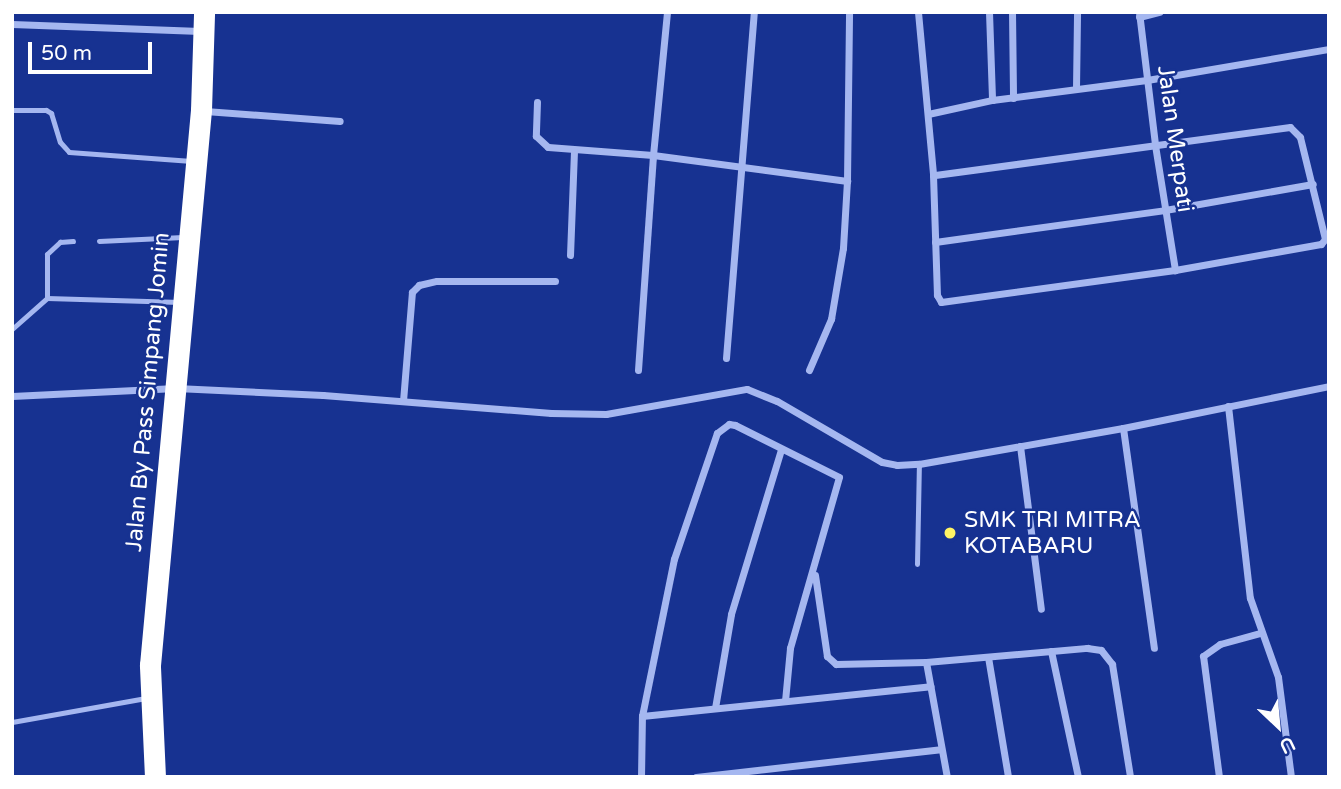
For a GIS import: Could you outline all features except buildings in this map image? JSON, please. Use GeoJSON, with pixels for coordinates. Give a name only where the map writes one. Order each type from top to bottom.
{"type":"FeatureCollection","features":[{"type":"Feature","properties":{"kind":"highway","name":"Jalan By Pass Simpang Jomin"},"geometry":{"type":"LineString","coordinates":[[155,777],[149,698],[155,599],[201,110],[202,22]]}},
{"type":"Feature","properties":{"kind":"street"},"geometry":{"type":"LineString","coordinates":[[638,370],[653,155],[667,12]]}},
{"type":"Feature","properties":{"kind":"street"},"geometry":{"type":"LineString","coordinates":[[726,358],[754,12]]}},
{"type":"Feature","properties":{"kind":"street"},"geometry":{"type":"LineString","coordinates":[[809,370],[831,320],[843,248],[847,181],[849,12]]}},
{"type":"Feature","properties":{"kind":"street"},"geometry":{"type":"LineString","coordinates":[[918,12],[933,176],[936,295],[945,303],[1175,270],[1321,244],[1325,236],[1300,137],[1290,127],[933,176]]}},
{"type":"Feature","properties":{"kind":"street"},"geometry":{"type":"LineString","coordinates":[[989,12],[992,100]]}},
{"type":"Feature","properties":{"kind":"street"},"geometry":{"type":"LineString","coordinates":[[1012,12],[1013,98]]}},
{"type":"Feature","properties":{"kind":"street"},"geometry":{"type":"LineString","coordinates":[[1076,12],[1076,88]]}},
{"type":"Feature","properties":{"kind":"street"},"geometry":{"type":"LineString","coordinates":[[1139,14],[1159,12]]}},
{"type":"Feature","properties":{"kind":"street","name":"Jalan Merpati"},"geometry":{"type":"LineString","coordinates":[[1139,14],[1155,145],[1175,270]]}},
{"type":"Feature","properties":{"kind":"street"},"geometry":{"type":"LineString","coordinates":[[12,24],[202,22]]}},
{"type":"Feature","properties":{"kind":"street"},"geometry":{"type":"LineString","coordinates":[[928,114],[992,100],[1147,80],[1329,48]]}},
{"type":"Feature","properties":{"kind":"street"},"geometry":{"type":"LineString","coordinates":[[537,103],[536,136],[540,143],[548,148],[653,155],[847,181]]}},
{"type":"Feature","properties":{"kind":"street"},"geometry":{"type":"LineString","coordinates":[[201,110],[340,121]]}},
{"type":"Feature","properties":{"kind":"street"},"geometry":{"type":"LineString","coordinates":[[570,255],[574,150]]}},
{"type":"Feature","properties":{"kind":"street"},"geometry":{"type":"LineString","coordinates":[[935,242],[1165,210],[1313,184]]}},
{"type":"Feature","properties":{"kind":"street"},"geometry":{"type":"LineString","coordinates":[[403,401],[412,292],[419,285],[437,281],[555,281]]}},
{"type":"Feature","properties":{"kind":"street"},"geometry":{"type":"LineString","coordinates":[[12,396],[176,388],[403,401],[551,413],[606,414],[747,389],[777,401],[882,461],[919,464],[1122,428],[1329,386]]}},
{"type":"Feature","properties":{"kind":"street"},"geometry":{"type":"LineString","coordinates":[[1228,406],[1251,598],[1260,633],[1272,656],[1278,677],[1290,777]]}},
{"type":"Feature","properties":{"kind":"street"},"geometry":{"type":"LineString","coordinates":[[641,777],[642,716],[674,559],[717,433],[725,426],[735,425],[839,477],[790,648],[785,701]]}},
{"type":"Feature","properties":{"kind":"street"},"geometry":{"type":"LineString","coordinates":[[1122,428],[1154,648]]}},
{"type":"Feature","properties":{"kind":"street"},"geometry":{"type":"LineString","coordinates":[[1020,446],[1041,609]]}},
{"type":"Feature","properties":{"kind":"street"},"geometry":{"type":"LineString","coordinates":[[715,708],[731,614],[782,449]]}},
{"type":"Feature","properties":{"kind":"street"},"geometry":{"type":"LineString","coordinates":[[814,570],[827,656],[831,662],[926,662],[1095,649],[1107,655],[1112,664],[1129,777]]}},
{"type":"Feature","properties":{"kind":"street"},"geometry":{"type":"LineString","coordinates":[[1219,777],[1203,656],[1220,644],[1260,633]]}},
{"type":"Feature","properties":{"kind":"street"},"geometry":{"type":"LineString","coordinates":[[1051,651],[1078,777]]}},
{"type":"Feature","properties":{"kind":"street"},"geometry":{"type":"LineString","coordinates":[[988,657],[1008,777]]}},
{"type":"Feature","properties":{"kind":"street"},"geometry":{"type":"LineString","coordinates":[[926,662],[947,777]]}},
{"type":"Feature","properties":{"kind":"street"},"geometry":{"type":"LineString","coordinates":[[642,716],[930,686]]}},
{"type":"Feature","properties":{"kind":"street"},"geometry":{"type":"LineString","coordinates":[[696,777],[940,750]]}},
{"type":"Feature","properties":{"kind":"lane"},"geometry":{"type":"LineString","coordinates":[[12,110],[46,110],[51,113],[60,142],[69,152],[194,162]]}},
{"type":"Feature","properties":{"kind":"lane"},"geometry":{"type":"LineString","coordinates":[[99,241],[188,237]]}},
{"type":"Feature","properties":{"kind":"lane"},"geometry":{"type":"LineString","coordinates":[[47,298],[47,254],[60,242],[73,242]]}},
{"type":"Feature","properties":{"kind":"lane"},"geometry":{"type":"LineString","coordinates":[[12,329],[47,298],[183,303]]}},
{"type":"Feature","properties":{"kind":"lane"},"geometry":{"type":"LineString","coordinates":[[917,564],[919,464]]}},
{"type":"Feature","properties":{"kind":"lane"},"geometry":{"type":"LineString","coordinates":[[12,722],[149,698]]}},
{"type":"Feature","properties":{"kind":"place","name":"SMK TRI MITRA KOTABARU"},"geometry":{"type":"Point","coordinates":[950,533]}}]}
